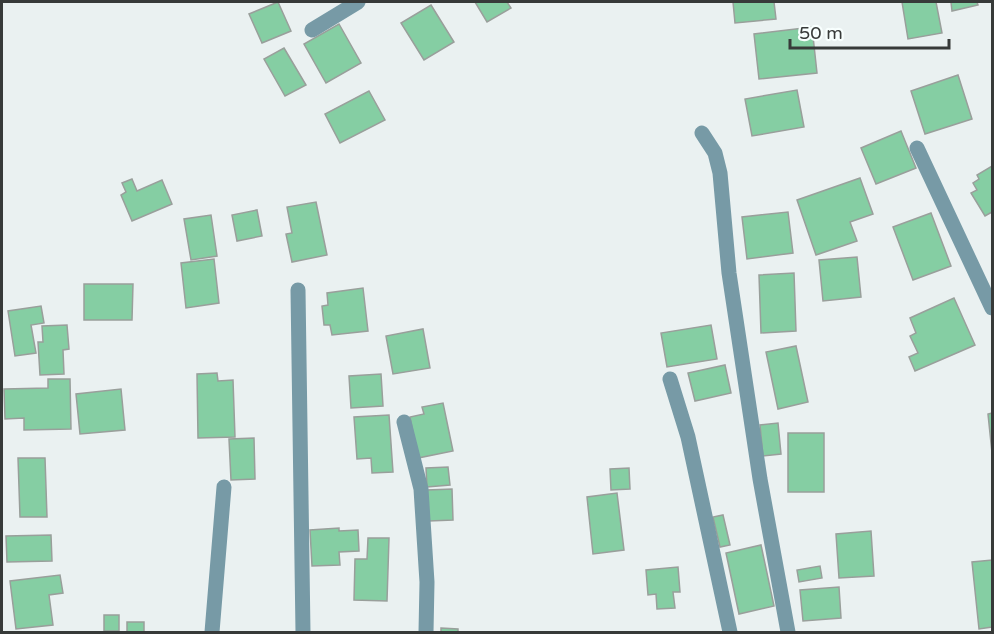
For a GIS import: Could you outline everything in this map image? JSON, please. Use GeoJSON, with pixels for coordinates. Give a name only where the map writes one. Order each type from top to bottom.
{"type":"FeatureCollection","features":[{"type":"Feature","properties":{"kind":"street"},"geometry":{"type":"LineString","coordinates":[[312,30],[358,2]]}},
{"type":"Feature","properties":{"kind":"street"},"geometry":{"type":"LineString","coordinates":[[702,133],[715,153],[720,173],[731,285],[760,479],[788,633]]}},
{"type":"Feature","properties":{"kind":"street"},"geometry":{"type":"LineString","coordinates":[[917,148],[993,308]]}},
{"type":"Feature","properties":{"kind":"street"},"geometry":{"type":"LineString","coordinates":[[298,290],[303,633]]}},
{"type":"Feature","properties":{"kind":"street"},"geometry":{"type":"LineString","coordinates":[[670,379],[688,437],[730,633]]}},
{"type":"Feature","properties":{"kind":"street"},"geometry":{"type":"LineString","coordinates":[[404,422],[421,489],[428,582],[426,633]]}},
{"type":"Feature","properties":{"kind":"street"},"geometry":{"type":"LineString","coordinates":[[212,633],[225,487]]}},
{"type":"Feature","properties":{"kind":"building"},"geometry":{"type":"Polygon","coordinates":[[[278,2],[291,31],[262,43],[249,14],[278,2]]]}},
{"type":"Feature","properties":{"kind":"building"},"geometry":{"type":"Polygon","coordinates":[[[475,2],[507,2],[511,8],[487,22],[475,2]]]}},
{"type":"Feature","properties":{"kind":"building"},"geometry":{"type":"Polygon","coordinates":[[[733,2],[774,2],[776,19],[735,23],[733,2]]]}},
{"type":"Feature","properties":{"kind":"building"},"geometry":{"type":"Polygon","coordinates":[[[902,2],[936,2],[942,33],[908,39],[902,2]]]}},
{"type":"Feature","properties":{"kind":"building"},"geometry":{"type":"Polygon","coordinates":[[[951,2],[977,2],[978,5],[952,11],[951,2]]]}},
{"type":"Feature","properties":{"kind":"building"},"geometry":{"type":"Polygon","coordinates":[[[431,5],[454,42],[424,60],[401,23],[431,5]]]}},
{"type":"Feature","properties":{"kind":"building"},"geometry":{"type":"Polygon","coordinates":[[[339,24],[361,63],[326,83],[304,44],[339,24]]]}},
{"type":"Feature","properties":{"kind":"building"},"geometry":{"type":"Polygon","coordinates":[[[812,27],[817,73],[759,79],[754,34],[812,27]]]}},
{"type":"Feature","properties":{"kind":"building"},"geometry":{"type":"Polygon","coordinates":[[[284,48],[306,85],[285,96],[264,59],[284,48]]]}},
{"type":"Feature","properties":{"kind":"building"},"geometry":{"type":"Polygon","coordinates":[[[958,75],[972,119],[925,134],[911,91],[958,75]]]}},
{"type":"Feature","properties":{"kind":"building"},"geometry":{"type":"Polygon","coordinates":[[[797,90],[804,127],[752,136],[745,99],[797,90]]]}},
{"type":"Feature","properties":{"kind":"building"},"geometry":{"type":"Polygon","coordinates":[[[369,91],[385,120],[340,143],[325,114],[369,91]]]}},
{"type":"Feature","properties":{"kind":"building"},"geometry":{"type":"Polygon","coordinates":[[[901,131],[916,168],[876,184],[861,148],[901,131]]]}},
{"type":"Feature","properties":{"kind":"building"},"geometry":{"type":"Polygon","coordinates":[[[992,166],[992,212],[985,216],[971,193],[977,190],[973,183],[979,179],[977,175],[992,166]]]}},
{"type":"Feature","properties":{"kind":"building"},"geometry":{"type":"Polygon","coordinates":[[[860,178],[873,214],[850,222],[857,241],[816,255],[797,200],[860,178]]]}},
{"type":"Feature","properties":{"kind":"building"},"geometry":{"type":"Polygon","coordinates":[[[132,179],[137,191],[162,180],[172,204],[132,221],[121,195],[126,192],[122,183],[132,179]]]}},
{"type":"Feature","properties":{"kind":"building"},"geometry":{"type":"Polygon","coordinates":[[[316,202],[327,255],[292,262],[286,234],[292,233],[287,207],[316,202]]]}},
{"type":"Feature","properties":{"kind":"building"},"geometry":{"type":"Polygon","coordinates":[[[257,210],[262,236],[237,241],[232,215],[257,210]]]}},
{"type":"Feature","properties":{"kind":"building"},"geometry":{"type":"Polygon","coordinates":[[[788,212],[793,253],[747,259],[742,217],[788,212]]]}},
{"type":"Feature","properties":{"kind":"building"},"geometry":{"type":"Polygon","coordinates":[[[931,213],[951,266],[913,280],[893,227],[931,213]]]}},
{"type":"Feature","properties":{"kind":"building"},"geometry":{"type":"Polygon","coordinates":[[[211,215],[217,256],[191,260],[184,219],[211,215]]]}},
{"type":"Feature","properties":{"kind":"building"},"geometry":{"type":"Polygon","coordinates":[[[857,257],[861,297],[823,301],[819,260],[857,257]]]}},
{"type":"Feature","properties":{"kind":"building"},"geometry":{"type":"Polygon","coordinates":[[[214,259],[219,303],[186,308],[181,263],[214,259]]]}},
{"type":"Feature","properties":{"kind":"building"},"geometry":{"type":"Polygon","coordinates":[[[794,273],[796,331],[761,333],[759,275],[794,273]]]}},
{"type":"Feature","properties":{"kind":"building"},"geometry":{"type":"Polygon","coordinates":[[[84,284],[133,284],[132,320],[84,320],[84,284]]]}},
{"type":"Feature","properties":{"kind":"building"},"geometry":{"type":"Polygon","coordinates":[[[363,288],[368,331],[332,335],[330,325],[324,325],[322,306],[328,305],[327,293],[363,288]]]}},
{"type":"Feature","properties":{"kind":"building"},"geometry":{"type":"Polygon","coordinates":[[[954,298],[975,345],[915,371],[909,357],[918,353],[910,336],[916,333],[910,318],[954,298]]]}},
{"type":"Feature","properties":{"kind":"building"},"geometry":{"type":"Polygon","coordinates":[[[41,306],[44,323],[31,325],[36,353],[15,356],[8,311],[41,306]]]}},
{"type":"Feature","properties":{"kind":"building"},"geometry":{"type":"Polygon","coordinates":[[[67,325],[69,349],[63,350],[64,374],[40,375],[38,342],[43,342],[42,326],[67,325]]]}},
{"type":"Feature","properties":{"kind":"building"},"geometry":{"type":"Polygon","coordinates":[[[711,325],[717,359],[667,367],[661,333],[711,325]]]}},
{"type":"Feature","properties":{"kind":"building"},"geometry":{"type":"Polygon","coordinates":[[[423,329],[430,368],[393,374],[386,336],[423,329]]]}},
{"type":"Feature","properties":{"kind":"building"},"geometry":{"type":"Polygon","coordinates":[[[796,346],[808,402],[778,409],[766,352],[796,346]]]}},
{"type":"Feature","properties":{"kind":"building"},"geometry":{"type":"Polygon","coordinates":[[[725,365],[731,393],[695,401],[688,373],[725,365]]]}},
{"type":"Feature","properties":{"kind":"building"},"geometry":{"type":"Polygon","coordinates":[[[217,373],[218,381],[233,380],[235,437],[198,438],[197,374],[217,373]]]}},
{"type":"Feature","properties":{"kind":"building"},"geometry":{"type":"Polygon","coordinates":[[[381,374],[383,406],[351,408],[349,376],[381,374]]]}},
{"type":"Feature","properties":{"kind":"building"},"geometry":{"type":"Polygon","coordinates":[[[48,379],[70,379],[71,429],[24,430],[24,418],[5,419],[4,389],[48,388],[48,379]]]}},
{"type":"Feature","properties":{"kind":"building"},"geometry":{"type":"Polygon","coordinates":[[[121,389],[125,430],[80,434],[76,394],[121,389]]]}},
{"type":"Feature","properties":{"kind":"building"},"geometry":{"type":"Polygon","coordinates":[[[443,403],[453,451],[418,458],[410,417],[424,414],[422,407],[443,403]]]}},
{"type":"Feature","properties":{"kind":"building"},"geometry":{"type":"Polygon","coordinates":[[[992,413],[992,453],[988,414],[992,413]]]}},
{"type":"Feature","properties":{"kind":"building"},"geometry":{"type":"Polygon","coordinates":[[[389,415],[393,472],[372,473],[371,458],[357,459],[354,417],[389,415]]]}},
{"type":"Feature","properties":{"kind":"building"},"geometry":{"type":"Polygon","coordinates":[[[778,423],[781,454],[763,456],[760,425],[778,423]]]}},
{"type":"Feature","properties":{"kind":"building"},"geometry":{"type":"Polygon","coordinates":[[[788,433],[824,433],[824,492],[788,492],[788,433]]]}},
{"type":"Feature","properties":{"kind":"building"},"geometry":{"type":"Polygon","coordinates":[[[254,438],[255,479],[231,480],[229,439],[254,438]]]}},
{"type":"Feature","properties":{"kind":"building"},"geometry":{"type":"Polygon","coordinates":[[[18,458],[45,458],[47,517],[20,517],[18,458]]]}},
{"type":"Feature","properties":{"kind":"building"},"geometry":{"type":"Polygon","coordinates":[[[448,467],[450,485],[427,487],[426,468],[448,467]]]}},
{"type":"Feature","properties":{"kind":"building"},"geometry":{"type":"Polygon","coordinates":[[[629,468],[630,489],[611,490],[610,469],[629,468]]]}},
{"type":"Feature","properties":{"kind":"building"},"geometry":{"type":"Polygon","coordinates":[[[452,489],[453,520],[429,521],[427,490],[452,489]]]}},
{"type":"Feature","properties":{"kind":"building"},"geometry":{"type":"Polygon","coordinates":[[[617,493],[624,550],[593,554],[587,497],[617,493]]]}},
{"type":"Feature","properties":{"kind":"building"},"geometry":{"type":"Polygon","coordinates":[[[723,515],[730,545],[720,547],[713,517],[723,515]]]}},
{"type":"Feature","properties":{"kind":"building"},"geometry":{"type":"Polygon","coordinates":[[[339,528],[339,531],[358,530],[359,551],[339,552],[340,565],[312,566],[310,530],[339,528]]]}},
{"type":"Feature","properties":{"kind":"building"},"geometry":{"type":"Polygon","coordinates":[[[871,531],[874,576],[839,578],[836,534],[871,531]]]}},
{"type":"Feature","properties":{"kind":"building"},"geometry":{"type":"Polygon","coordinates":[[[51,535],[52,561],[7,562],[6,536],[51,535]]]}},
{"type":"Feature","properties":{"kind":"building"},"geometry":{"type":"Polygon","coordinates":[[[368,538],[389,538],[387,601],[354,600],[355,559],[367,559],[368,538]]]}},
{"type":"Feature","properties":{"kind":"building"},"geometry":{"type":"Polygon","coordinates":[[[761,545],[774,606],[739,614],[726,553],[761,545]]]}},
{"type":"Feature","properties":{"kind":"building"},"geometry":{"type":"Polygon","coordinates":[[[992,560],[992,627],[979,629],[972,562],[992,560]]]}},
{"type":"Feature","properties":{"kind":"building"},"geometry":{"type":"Polygon","coordinates":[[[820,566],[822,578],[799,582],[797,570],[820,566]]]}},
{"type":"Feature","properties":{"kind":"building"},"geometry":{"type":"Polygon","coordinates":[[[678,567],[680,592],[673,592],[675,608],[657,609],[656,594],[648,595],[646,570],[678,567]]]}},
{"type":"Feature","properties":{"kind":"building"},"geometry":{"type":"Polygon","coordinates":[[[60,575],[63,593],[49,595],[53,625],[16,629],[10,581],[60,575]]]}},
{"type":"Feature","properties":{"kind":"building"},"geometry":{"type":"Polygon","coordinates":[[[839,587],[841,618],[803,621],[800,590],[839,587]]]}},
{"type":"Feature","properties":{"kind":"building"},"geometry":{"type":"Polygon","coordinates":[[[104,615],[119,615],[119,631],[104,631],[104,615]]]}},
{"type":"Feature","properties":{"kind":"building"},"geometry":{"type":"Polygon","coordinates":[[[127,622],[144,622],[144,632],[127,632],[127,622]]]}},
{"type":"Feature","properties":{"kind":"building"},"geometry":{"type":"Polygon","coordinates":[[[441,628],[458,629],[458,632],[441,632],[441,628]]]}}]}
